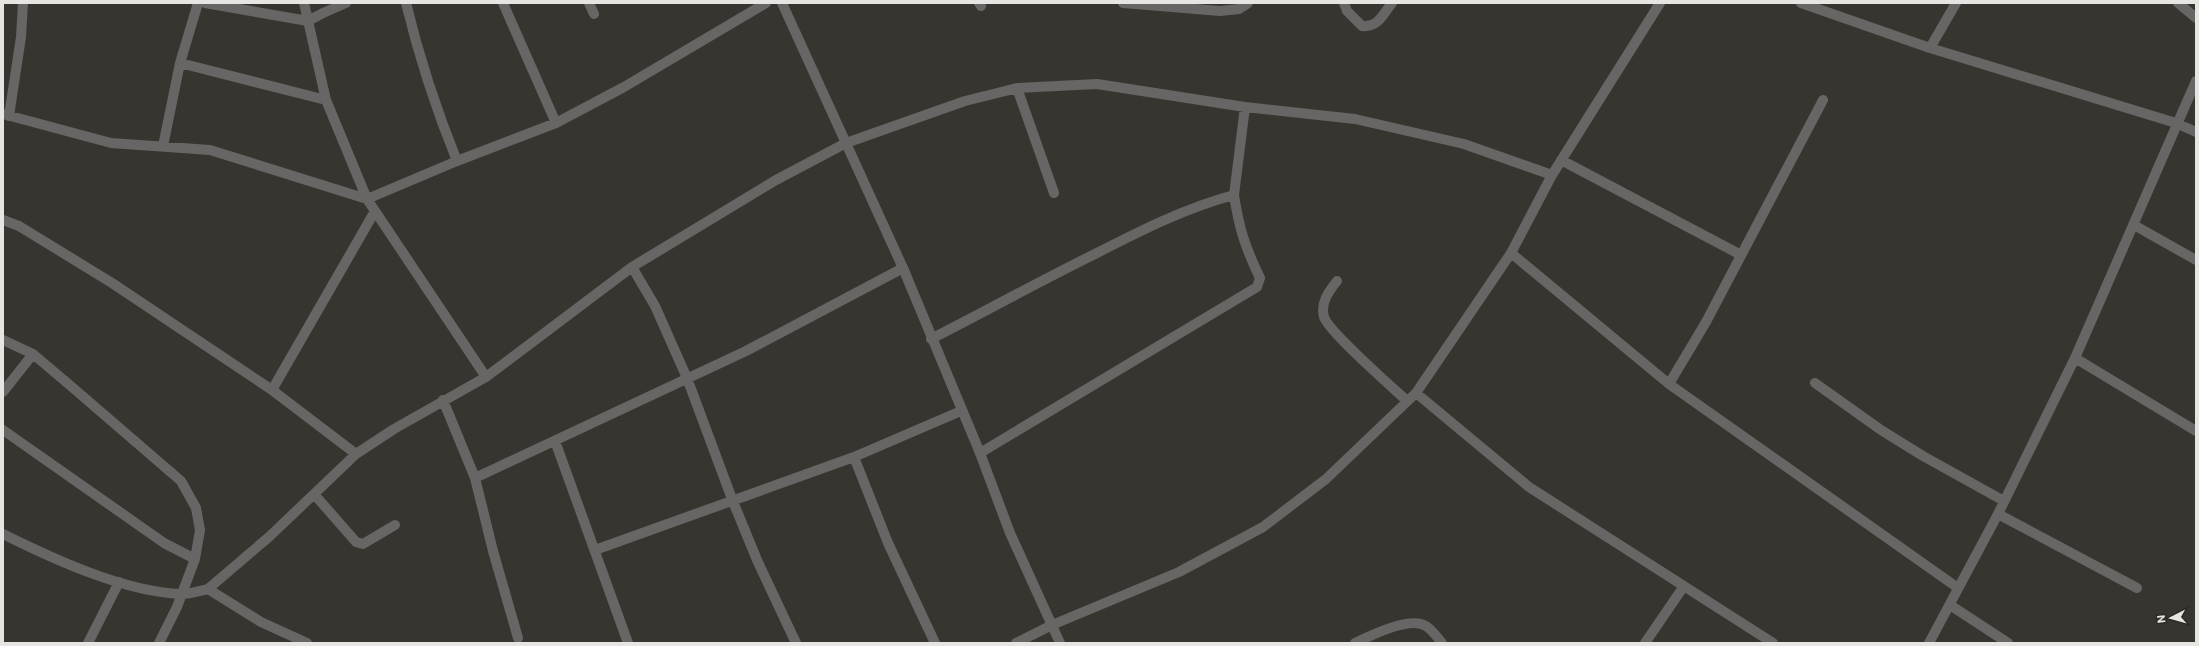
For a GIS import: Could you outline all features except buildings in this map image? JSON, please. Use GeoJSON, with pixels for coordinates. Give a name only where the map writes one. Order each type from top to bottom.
{"type":"FeatureCollection","features":[{"type":"Feature","properties":{"kind":"street"},"geometry":{"type":"LineString","coordinates":[[23,3],[21,37],[6,115],[111,143],[210,150],[367,199],[457,161],[556,123],[624,86],[766,3]]}},
{"type":"Feature","properties":{"kind":"street"},"geometry":{"type":"LineString","coordinates":[[163,146],[180,63],[198,3]]}},
{"type":"Feature","properties":{"kind":"street"},"geometry":{"type":"LineString","coordinates":[[205,3],[308,21],[322,12],[346,3]]}},
{"type":"Feature","properties":{"kind":"street"},"geometry":{"type":"LineString","coordinates":[[304,3],[326,100],[367,199],[486,377]]}},
{"type":"Feature","properties":{"kind":"street"},"geometry":{"type":"LineString","coordinates":[[406,3],[437,112],[457,161]]}},
{"type":"Feature","properties":{"kind":"street"},"geometry":{"type":"LineString","coordinates":[[503,3],[556,123]]}},
{"type":"Feature","properties":{"kind":"street"},"geometry":{"type":"LineString","coordinates":[[588,3],[594,14]]}},
{"type":"Feature","properties":{"kind":"street"},"geometry":{"type":"LineString","coordinates":[[782,3],[903,268],[931,340],[980,453],[1010,533],[1060,643]]}},
{"type":"Feature","properties":{"kind":"street"},"geometry":{"type":"LineString","coordinates":[[1123,3],[1220,11],[1239,9],[1248,3]]}},
{"type":"Feature","properties":{"kind":"street"},"geometry":{"type":"LineString","coordinates":[[1344,3],[1347,10],[1362,26],[1370,27],[1375,25],[1392,3]]}},
{"type":"Feature","properties":{"kind":"street"},"geometry":{"type":"LineString","coordinates":[[1016,643],[1052,625],[1179,572],[1263,527],[1326,479],[1416,393],[1511,253],[1552,175],[1660,3]]}},
{"type":"Feature","properties":{"kind":"street"},"geometry":{"type":"LineString","coordinates":[[1801,3],[1930,48],[2176,123],[2196,132]]}},
{"type":"Feature","properties":{"kind":"street"},"geometry":{"type":"LineString","coordinates":[[1930,48],[1956,3]]}},
{"type":"Feature","properties":{"kind":"street"},"geometry":{"type":"LineString","coordinates":[[2178,3],[2196,18]]}},
{"type":"Feature","properties":{"kind":"street"},"geometry":{"type":"LineString","coordinates":[[180,63],[326,100]]}},
{"type":"Feature","properties":{"kind":"street"},"geometry":{"type":"LineString","coordinates":[[1929,643],[1998,514],[2075,358],[2134,226],[2176,123],[2196,81]]}},
{"type":"Feature","properties":{"kind":"street"},"geometry":{"type":"LineString","coordinates":[[3,534],[74,566],[119,582],[142,588],[182,594],[208,589],[270,536],[356,454],[443,400],[486,377],[632,267],[776,180],[846,143],[965,100],[1017,88],[1097,84],[1245,107],[1355,119],[1464,144],[1552,175]]}},
{"type":"Feature","properties":{"kind":"street"},"geometry":{"type":"LineString","coordinates":[[1017,88],[1054,193]]}},
{"type":"Feature","properties":{"kind":"street"},"geometry":{"type":"LineString","coordinates":[[1669,384],[1706,322],[1823,100]]}},
{"type":"Feature","properties":{"kind":"street"},"geometry":{"type":"LineString","coordinates":[[980,453],[1257,288],[1260,278],[1244,243],[1234,195],[1245,107]]}},
{"type":"Feature","properties":{"kind":"street"},"geometry":{"type":"LineString","coordinates":[[1561,160],[1741,255]]}},
{"type":"Feature","properties":{"kind":"street"},"geometry":{"type":"LineString","coordinates":[[931,340],[1057,273],[1146,229],[1197,206],[1234,195]]}},
{"type":"Feature","properties":{"kind":"street"},"geometry":{"type":"LineString","coordinates":[[272,390],[375,212]]}},
{"type":"Feature","properties":{"kind":"street"},"geometry":{"type":"LineString","coordinates":[[3,220],[20,226],[112,283],[272,390],[356,454]]}},
{"type":"Feature","properties":{"kind":"street"},"geometry":{"type":"LineString","coordinates":[[2134,226],[2196,260]]}},
{"type":"Feature","properties":{"kind":"street"},"geometry":{"type":"LineString","coordinates":[[1511,253],[1669,384],[1958,588]]}},
{"type":"Feature","properties":{"kind":"street"},"geometry":{"type":"LineString","coordinates":[[632,267],[655,306],[687,378],[732,499],[757,560],[796,643]]}},
{"type":"Feature","properties":{"kind":"street"},"geometry":{"type":"LineString","coordinates":[[475,478],[746,351],[903,268]]}},
{"type":"Feature","properties":{"kind":"street"},"geometry":{"type":"LineString","coordinates":[[1337,281],[1328,293],[1323,307],[1324,318],[1336,333],[1407,401]]}},
{"type":"Feature","properties":{"kind":"street"},"geometry":{"type":"LineString","coordinates":[[3,340],[33,354],[181,481],[196,508],[200,530],[195,559],[182,594],[160,643]]}},
{"type":"Feature","properties":{"kind":"street"},"geometry":{"type":"LineString","coordinates":[[3,392],[33,354]]}},
{"type":"Feature","properties":{"kind":"street"},"geometry":{"type":"LineString","coordinates":[[2075,358],[2196,431]]}},
{"type":"Feature","properties":{"kind":"street"},"geometry":{"type":"LineString","coordinates":[[1815,383],[1881,430],[1923,456],[2004,501]]}},
{"type":"Feature","properties":{"kind":"street"},"geometry":{"type":"LineString","coordinates":[[1416,393],[1529,487],[1773,643]]}},
{"type":"Feature","properties":{"kind":"street"},"geometry":{"type":"LineString","coordinates":[[443,400],[475,478],[493,551],[518,638]]}},
{"type":"Feature","properties":{"kind":"street"},"geometry":{"type":"LineString","coordinates":[[595,550],[732,499],[854,457],[962,411]]}},
{"type":"Feature","properties":{"kind":"street"},"geometry":{"type":"LineString","coordinates":[[3,430],[164,543],[195,559]]}},
{"type":"Feature","properties":{"kind":"street"},"geometry":{"type":"LineString","coordinates":[[555,441],[628,643]]}},
{"type":"Feature","properties":{"kind":"street"},"geometry":{"type":"LineString","coordinates":[[854,457],[888,543],[936,643]]}},
{"type":"Feature","properties":{"kind":"street"},"geometry":{"type":"LineString","coordinates":[[314,494],[356,542],[363,544],[369,542],[394,525]]}},
{"type":"Feature","properties":{"kind":"street"},"geometry":{"type":"LineString","coordinates":[[1998,514],[2137,588]]}},
{"type":"Feature","properties":{"kind":"street"},"geometry":{"type":"LineString","coordinates":[[88,643],[119,582]]}},
{"type":"Feature","properties":{"kind":"street"},"geometry":{"type":"LineString","coordinates":[[1644,643],[1684,586]]}},
{"type":"Feature","properties":{"kind":"street"},"geometry":{"type":"LineString","coordinates":[[208,589],[261,622],[307,643]]}},
{"type":"Feature","properties":{"kind":"street"},"geometry":{"type":"LineString","coordinates":[[1950,605],[2008,643]]}},
{"type":"Feature","properties":{"kind":"street"},"geometry":{"type":"LineString","coordinates":[[1355,643],[1367,636],[1416,622],[1426,625],[1442,643]]}}]}
